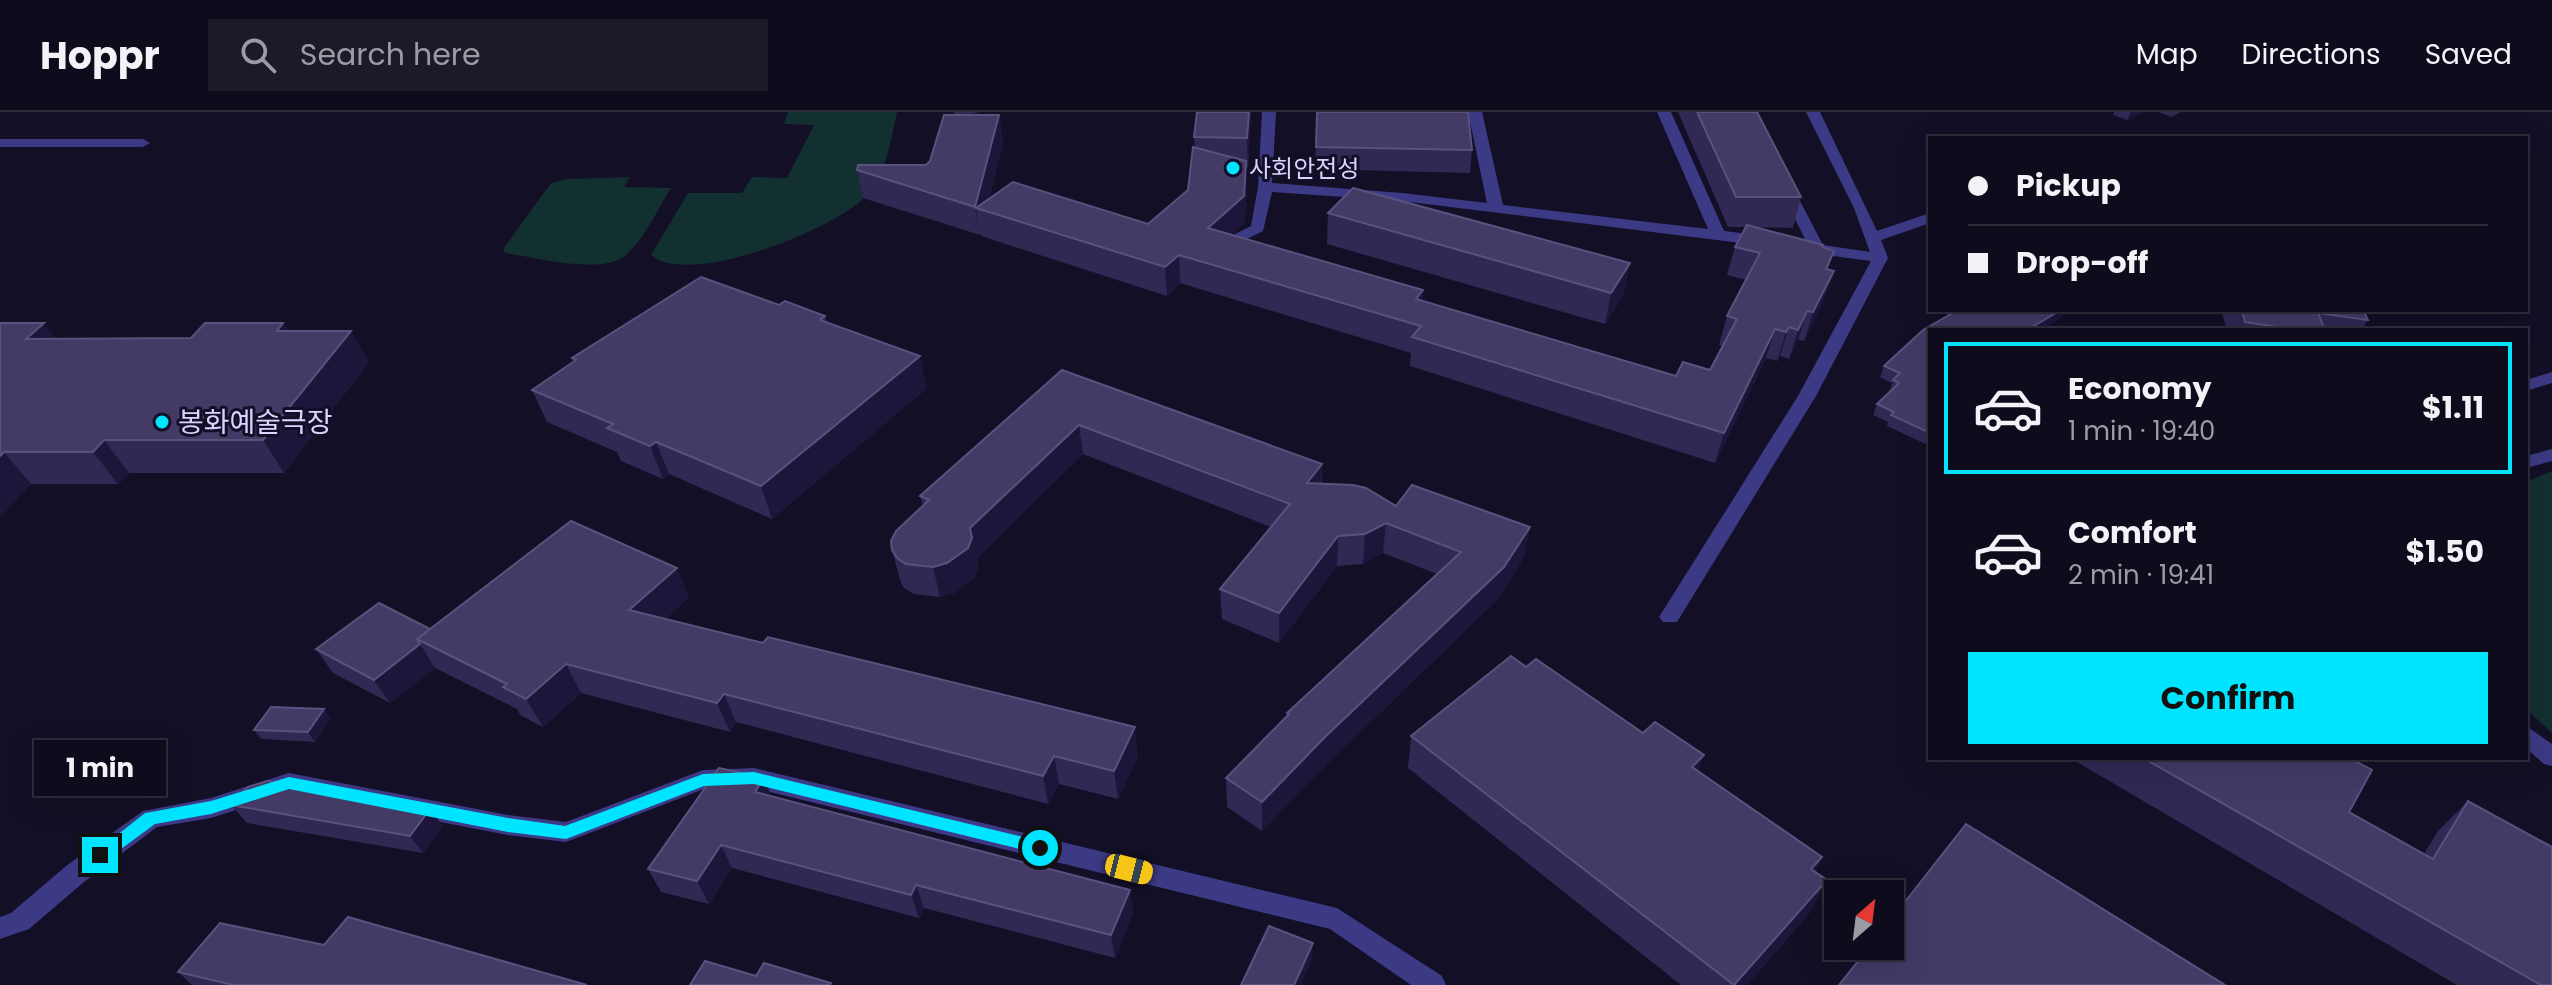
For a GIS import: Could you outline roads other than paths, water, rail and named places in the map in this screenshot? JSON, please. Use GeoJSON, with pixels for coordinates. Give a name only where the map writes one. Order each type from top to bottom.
{"type":"FeatureCollection","features":[{"type":"Feature","properties":{"kind":"street"},"geometry":{"type":"LineString","coordinates":[[1240,237],[1258,228],[1265,187],[1269,112]]}},
{"type":"Feature","properties":{"kind":"street"},"geometry":{"type":"LineString","coordinates":[[1475,112],[1496,208]]}},
{"type":"Feature","properties":{"kind":"street"},"geometry":{"type":"LineString","coordinates":[[1664,112],[1717,233]]}},
{"type":"Feature","properties":{"kind":"street"},"geometry":{"type":"LineString","coordinates":[[1670,617],[1814,387],[1880,258],[1861,208],[1813,112]]}},
{"type":"Feature","properties":{"kind":"street"},"geometry":{"type":"LineString","coordinates":[[0,143],[143,143]]}},
{"type":"Feature","properties":{"kind":"street"},"geometry":{"type":"LineString","coordinates":[[1776,167],[1818,249]]}},
{"type":"Feature","properties":{"kind":"street"},"geometry":{"type":"LineString","coordinates":[[1265,187],[1402,197],[1717,233],[1880,258]]}},
{"type":"Feature","properties":{"kind":"street"},"geometry":{"type":"LineString","coordinates":[[1872,238],[1928,219]]}},
{"type":"Feature","properties":{"kind":"street"},"geometry":{"type":"LineString","coordinates":[[2528,385],[2552,377]]}},
{"type":"Feature","properties":{"kind":"street"},"geometry":{"type":"LineString","coordinates":[[2528,461],[2552,455]]}},
{"type":"Feature","properties":{"kind":"street"},"geometry":{"type":"LineString","coordinates":[[2528,737],[2552,757]]}},
{"type":"Feature","properties":{"kind":"street"},"geometry":{"type":"LineString","coordinates":[[0,928],[20,921],[75,874],[151,818],[211,808],[289,783],[508,825],[566,832],[703,780],[754,778],[1337,919],[1433,985]]}},
{"type":"Feature","properties":{"kind":"place","name":"사회안전성"},"geometry":{"type":"Point","coordinates":[1233,168]}},
{"type":"Feature","properties":{"kind":"place","name":"봉화예술극장"},"geometry":{"type":"Point","coordinates":[162,422]}}]}
